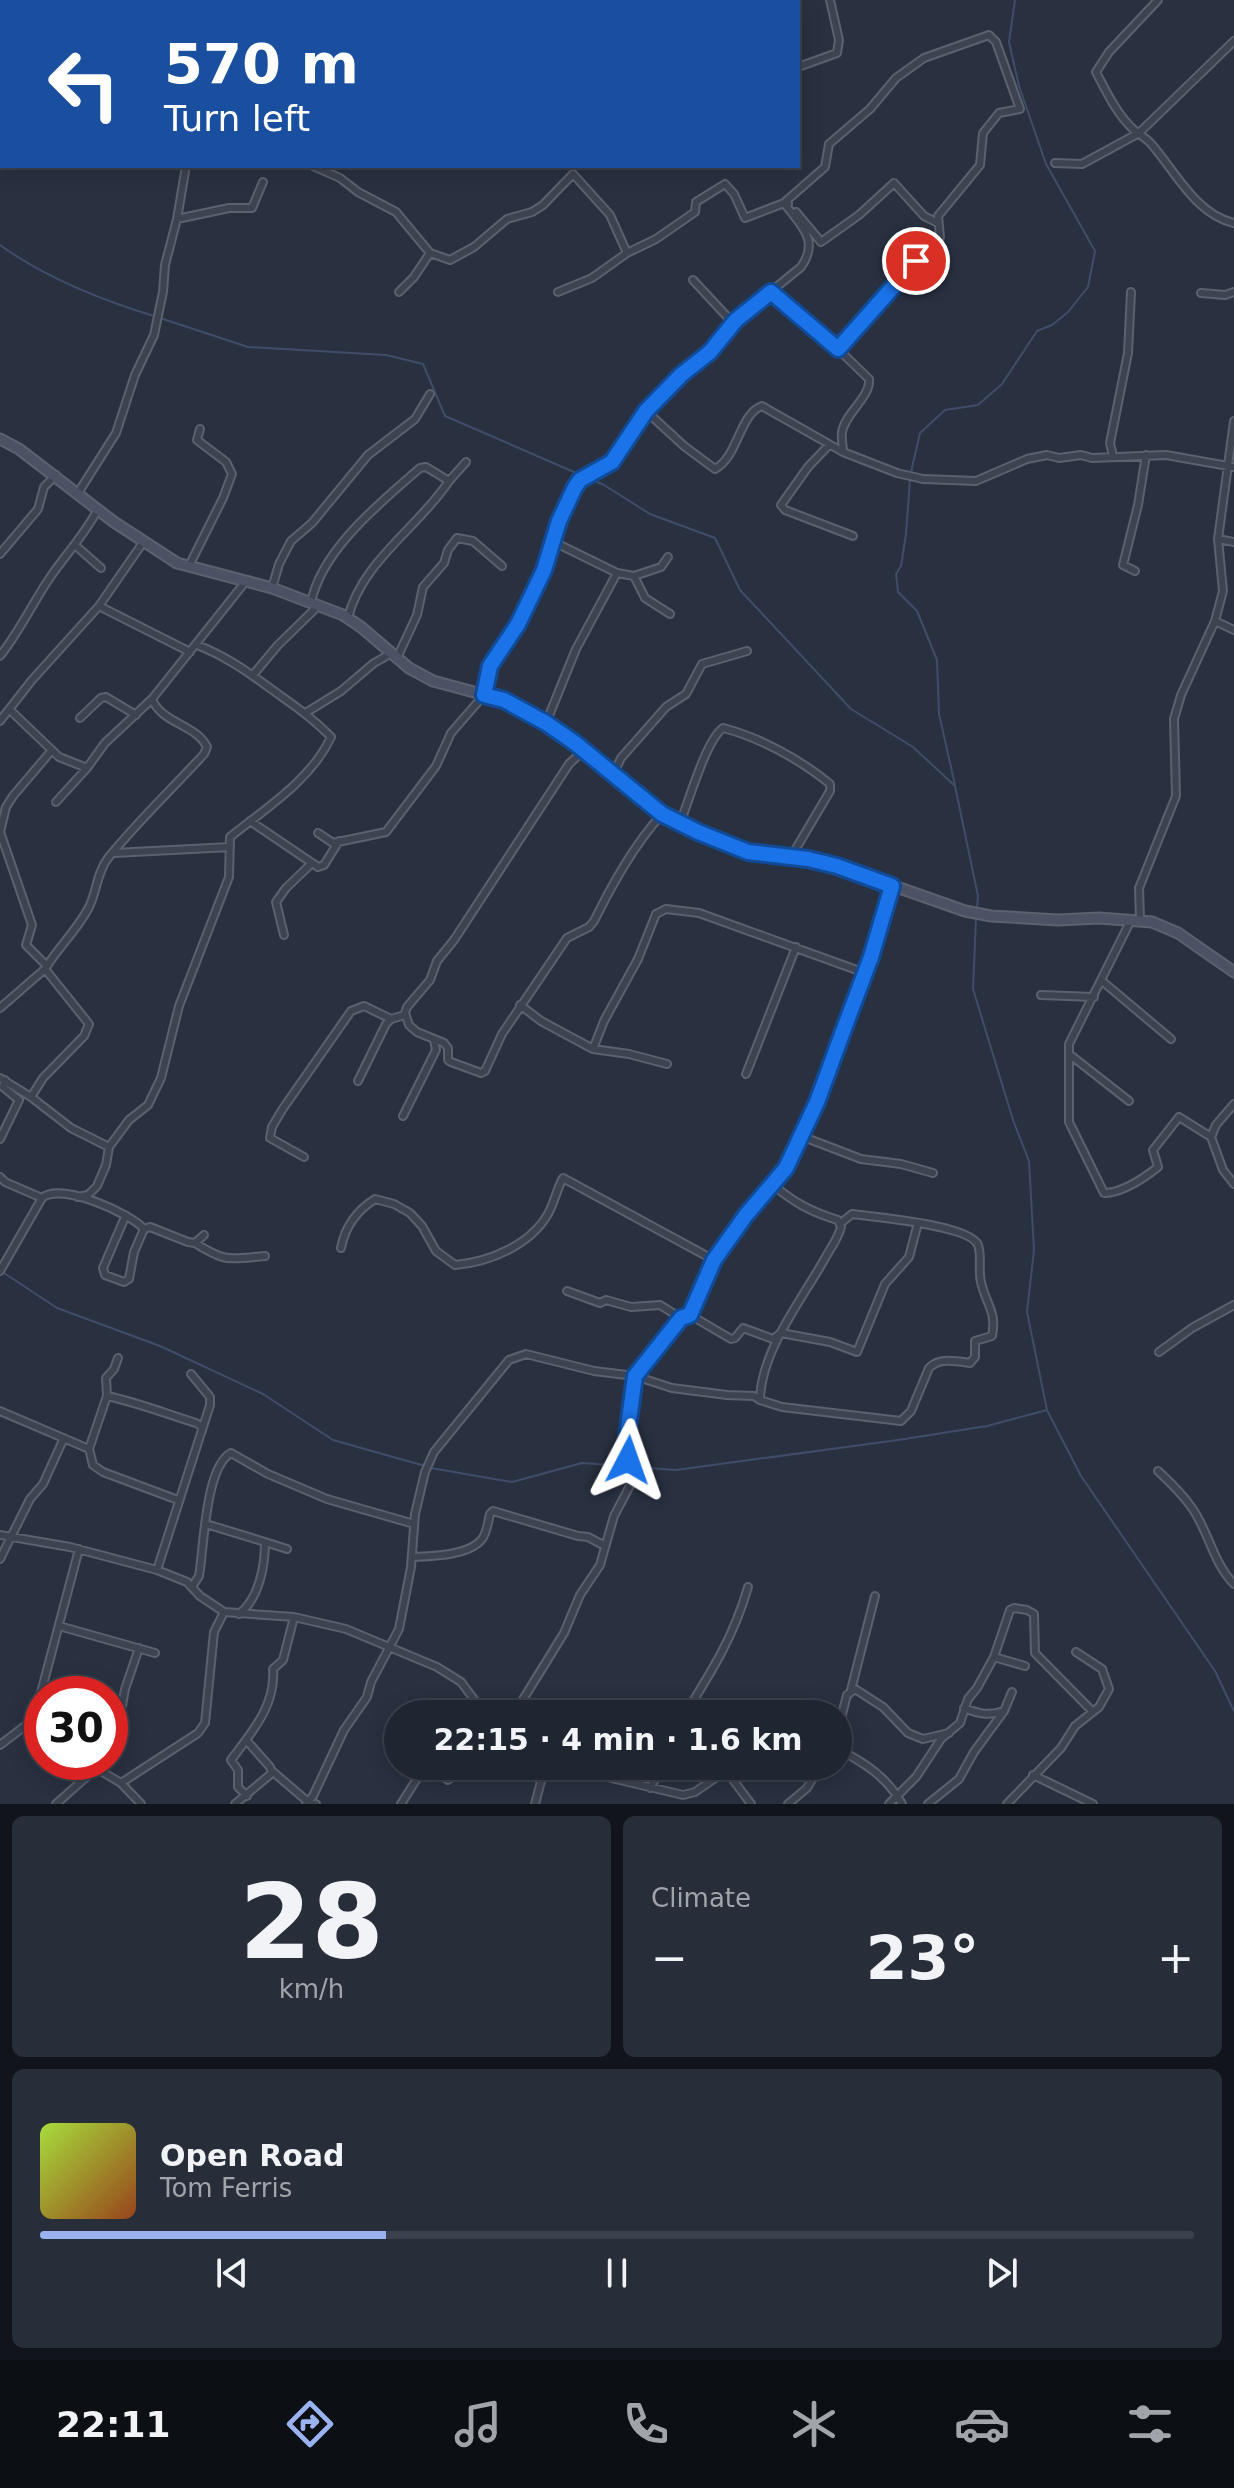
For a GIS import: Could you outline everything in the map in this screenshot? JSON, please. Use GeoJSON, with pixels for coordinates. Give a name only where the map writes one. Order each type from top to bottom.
{"type":"FeatureCollection","features":[{"type":"Feature","properties":{"kind":"street"},"geometry":{"type":"LineString","coordinates":[[800,66],[837,53],[839,40],[830,0]]}},
{"type":"Feature","properties":{"kind":"street"},"geometry":{"type":"LineString","coordinates":[[1158,0],[1109,52],[1096,72],[1108,95],[1133,129],[1150,142],[1198,203],[1218,218],[1234,223]]}},
{"type":"Feature","properties":{"kind":"street"},"geometry":{"type":"LineString","coordinates":[[838,349],[888,294],[901,275],[940,237],[940,213],[980,165],[983,133],[999,113],[1020,109],[996,42],[989,35],[924,58],[896,78],[870,109],[829,144],[825,167],[786,201],[821,242],[859,215],[894,183],[924,216],[938,223]]}},
{"type":"Feature","properties":{"kind":"street"},"geometry":{"type":"LineString","coordinates":[[1055,163],[1082,164],[1139,133],[1234,41]]}},
{"type":"Feature","properties":{"kind":"street"},"geometry":{"type":"LineString","coordinates":[[78,493],[116,433],[135,375],[154,335],[186,168]]}},
{"type":"Feature","properties":{"kind":"street"},"geometry":{"type":"LineString","coordinates":[[318,168],[396,212],[430,253],[442,259],[458,258],[507,219],[532,212],[543,205],[573,174],[610,215],[627,253]]}},
{"type":"Feature","properties":{"kind":"street"},"geometry":{"type":"LineString","coordinates":[[177,219],[229,208],[252,208],[263,182]]}},
{"type":"Feature","properties":{"kind":"street"},"geometry":{"type":"LineString","coordinates":[[318,833],[330,843],[386,832],[436,766],[451,733],[484,695],[490,666],[518,624],[544,570],[565,504],[580,480],[612,462],[646,411],[681,375],[710,352],[733,323],[785,282],[807,258],[809,240],[784,203],[745,218],[734,194],[725,184],[701,197],[696,202],[695,212],[656,239],[627,253],[592,278],[558,292]]}},
{"type":"Feature","properties":{"kind":"street"},"geometry":{"type":"LineString","coordinates":[[399,292],[414,277],[430,253]]}},
{"type":"Feature","properties":{"kind":"street"},"geometry":{"type":"LineString","coordinates":[[693,280],[733,323]]}},
{"type":"Feature","properties":{"kind":"street"},"geometry":{"type":"LineString","coordinates":[[771,292],[861,370],[870,384],[842,431],[843,452]]}},
{"type":"Feature","properties":{"kind":"street"},"geometry":{"type":"LineString","coordinates":[[1113,456],[1110,443],[1128,353],[1131,292]]}},
{"type":"Feature","properties":{"kind":"street"},"geometry":{"type":"LineString","coordinates":[[1201,293],[1225,295],[1234,292]]}},
{"type":"Feature","properties":{"kind":"street"},"geometry":{"type":"LineString","coordinates":[[272,588],[279,564],[291,541],[312,523],[368,455],[415,419],[430,394]]}},
{"type":"Feature","properties":{"kind":"street"},"geometry":{"type":"LineString","coordinates":[[646,411],[715,469],[720,467],[736,444],[751,413],[758,407],[768,408],[843,452],[923,479],[976,481],[1027,459],[1047,455],[1059,458],[1166,455],[1231,467]]}},
{"type":"Feature","properties":{"kind":"street"},"geometry":{"type":"LineString","coordinates":[[1234,421],[1231,467],[1218,539],[1223,591],[1215,621],[1181,695],[1174,719],[1176,796],[1139,888],[1136,920],[1073,1036],[1069,1054],[1069,1122],[1104,1193],[1110,1194],[1141,1180],[1158,1167],[1153,1150],[1179,1117],[1211,1137],[1223,1170],[1234,1184]]}},
{"type":"Feature","properties":{"kind":"street"},"geometry":{"type":"LineString","coordinates":[[189,566],[232,474],[226,462],[197,440],[200,429]]}},
{"type":"Feature","properties":{"kind":"street"},"geometry":{"type":"LineString","coordinates":[[0,439],[19,449],[98,509],[177,563],[272,588],[315,604],[348,618],[395,656],[433,681],[515,705],[584,750],[662,814],[680,823],[748,852],[837,866],[965,911],[991,916],[1136,920],[1164,925],[1234,972]]}},
{"type":"Feature","properties":{"kind":"street"},"geometry":{"type":"LineString","coordinates":[[829,445],[808,467],[781,505],[785,510],[853,536]]}},
{"type":"Feature","properties":{"kind":"street"},"geometry":{"type":"LineString","coordinates":[[1135,571],[1123,565],[1146,455]]}},
{"type":"Feature","properties":{"kind":"street"},"geometry":{"type":"LineString","coordinates":[[348,618],[352,599],[376,564],[434,504],[466,462]]}},
{"type":"Feature","properties":{"kind":"street"},"geometry":{"type":"LineString","coordinates":[[253,675],[315,604],[314,585],[355,528],[420,468],[426,467],[449,481]]}},
{"type":"Feature","properties":{"kind":"street"},"geometry":{"type":"LineString","coordinates":[[0,554],[38,509],[44,487],[56,475]]}},
{"type":"Feature","properties":{"kind":"street"},"geometry":{"type":"LineString","coordinates":[[0,656],[98,509]]}},
{"type":"Feature","properties":{"kind":"street"},"geometry":{"type":"LineString","coordinates":[[307,712],[341,691],[374,663],[395,656],[417,615],[423,587],[444,563],[448,550],[457,538],[473,541],[502,566]]}},
{"type":"Feature","properties":{"kind":"street"},"geometry":{"type":"LineString","coordinates":[[1218,539],[1234,542]]}},
{"type":"Feature","properties":{"kind":"street"},"geometry":{"type":"LineString","coordinates":[[0,721],[32,680],[99,606],[144,541]]}},
{"type":"Feature","properties":{"kind":"street"},"geometry":{"type":"LineString","coordinates":[[553,544],[617,573],[632,575],[661,567],[668,557]]}},
{"type":"Feature","properties":{"kind":"street"},"geometry":{"type":"LineString","coordinates":[[76,546],[101,568]]}},
{"type":"Feature","properties":{"kind":"street"},"geometry":{"type":"LineString","coordinates":[[632,575],[638,568]]}},
{"type":"Feature","properties":{"kind":"street"},"geometry":{"type":"LineString","coordinates":[[546,723],[576,649],[588,632],[596,609],[617,573]]}},
{"type":"Feature","properties":{"kind":"street"},"geometry":{"type":"LineString","coordinates":[[632,575],[646,599],[670,614]]}},
{"type":"Feature","properties":{"kind":"street"},"geometry":{"type":"LineString","coordinates":[[56,802],[105,743],[152,699],[246,581]]}},
{"type":"Feature","properties":{"kind":"street"},"geometry":{"type":"LineString","coordinates":[[99,606],[190,652]]}},
{"type":"Feature","properties":{"kind":"street"},"geometry":{"type":"LineString","coordinates":[[1215,621],[1234,630]]}},
{"type":"Feature","properties":{"kind":"street"},"geometry":{"type":"LineString","coordinates":[[78,1197],[88,1195],[101,1180],[109,1147],[129,1120],[150,1102],[161,1078],[179,1006],[229,877],[230,837],[309,773],[322,757],[331,737],[307,712],[225,657],[197,645]]}},
{"type":"Feature","properties":{"kind":"street"},"geometry":{"type":"LineString","coordinates":[[614,773],[621,758],[666,707],[686,694],[702,664],[747,651]]}},
{"type":"Feature","properties":{"kind":"street"},"geometry":{"type":"LineString","coordinates":[[80,718],[106,697],[136,715]]}},
{"type":"Feature","properties":{"kind":"street"},"geometry":{"type":"LineString","coordinates":[[0,1008],[46,968],[91,905],[97,877],[113,853],[149,809],[204,754],[207,747],[200,736],[160,714],[152,699]]}},
{"type":"Feature","properties":{"kind":"street"},"geometry":{"type":"LineString","coordinates":[[10,710],[59,757],[87,768]]}},
{"type":"Feature","properties":{"kind":"street"},"geometry":{"type":"LineString","coordinates":[[680,823],[710,744],[719,730],[731,730],[777,751],[830,784],[830,791],[791,857]]}},
{"type":"Feature","properties":{"kind":"street"},"geometry":{"type":"LineString","coordinates":[[31,1097],[43,1078],[84,1036],[89,1024],[26,945],[32,925],[0,832],[6,807],[52,750]]}},
{"type":"Feature","properties":{"kind":"street"},"geometry":{"type":"LineString","coordinates":[[584,750],[569,764],[454,940],[437,961],[430,980],[407,1007],[405,1015],[409,1025],[447,1046],[451,1062],[483,1072],[520,1005],[567,938],[589,927],[594,921],[616,877],[662,814]]}},
{"type":"Feature","properties":{"kind":"street"},"geometry":{"type":"LineString","coordinates":[[250,821],[311,864],[324,865],[339,841]]}},
{"type":"Feature","properties":{"kind":"street"},"geometry":{"type":"LineString","coordinates":[[113,853],[230,847]]}},
{"type":"Feature","properties":{"kind":"street"},"geometry":{"type":"LineString","coordinates":[[284,935],[276,902],[311,864]]}},
{"type":"Feature","properties":{"kind":"street"},"geometry":{"type":"LineString","coordinates":[[523,1700],[564,1633],[580,1595],[600,1565],[614,1516],[633,1480],[627,1435],[635,1376],[681,1318],[690,1315],[714,1260],[786,1168],[817,1102],[865,973],[892,886]]}},
{"type":"Feature","properties":{"kind":"street"},"geometry":{"type":"LineString","coordinates":[[593,1049],[604,1021],[638,959],[656,914],[666,909],[699,913],[865,973]]}},
{"type":"Feature","properties":{"kind":"street"},"geometry":{"type":"LineString","coordinates":[[746,1074],[796,947]]}},
{"type":"Feature","properties":{"kind":"street"},"geometry":{"type":"LineString","coordinates":[[1102,981],[1171,1039]]}},
{"type":"Feature","properties":{"kind":"street"},"geometry":{"type":"LineString","coordinates":[[1041,995],[1094,997]]}},
{"type":"Feature","properties":{"kind":"street"},"geometry":{"type":"LineString","coordinates":[[520,1005],[541,1021],[593,1049],[667,1064]]}},
{"type":"Feature","properties":{"kind":"street"},"geometry":{"type":"LineString","coordinates":[[304,1157],[270,1138],[272,1127],[282,1110],[351,1011],[364,1006],[391,1019]]}},
{"type":"Feature","properties":{"kind":"street"},"geometry":{"type":"LineString","coordinates":[[358,1081],[386,1024],[405,1015]]}},
{"type":"Feature","properties":{"kind":"street"},"geometry":{"type":"LineString","coordinates":[[403,1116],[436,1050],[434,1040]]}},
{"type":"Feature","properties":{"kind":"street"},"geometry":{"type":"LineString","coordinates":[[1069,1054],[1129,1101]]}},
{"type":"Feature","properties":{"kind":"street"},"geometry":{"type":"LineString","coordinates":[[3,1079],[71,1128],[109,1147]]}},
{"type":"Feature","properties":{"kind":"street"},"geometry":{"type":"LineString","coordinates":[[0,1139],[19,1100],[3,1087],[3,1079]]}},
{"type":"Feature","properties":{"kind":"street"},"geometry":{"type":"LineString","coordinates":[[1211,1137],[1216,1125],[1234,1104]]}},
{"type":"Feature","properties":{"kind":"street"},"geometry":{"type":"LineString","coordinates":[[801,1136],[861,1159],[901,1164],[933,1173]]}},
{"type":"Feature","properties":{"kind":"street"},"geometry":{"type":"LineString","coordinates":[[0,1177],[42,1198]]}},
{"type":"Feature","properties":{"kind":"street"},"geometry":{"type":"LineString","coordinates":[[341,1248],[344,1232],[362,1207],[375,1199],[394,1204],[410,1213],[422,1226],[436,1251],[455,1265],[479,1263],[525,1241],[548,1214],[563,1178],[714,1260]]}},
{"type":"Feature","properties":{"kind":"street"},"geometry":{"type":"LineString","coordinates":[[772,1184],[792,1202],[841,1223]]}},
{"type":"Feature","properties":{"kind":"street"},"geometry":{"type":"LineString","coordinates":[[2,1268],[47,1194],[57,1192],[112,1208],[136,1220],[144,1229]]}},
{"type":"Feature","properties":{"kind":"street"},"geometry":{"type":"LineString","coordinates":[[307,1803],[344,1730],[367,1697],[371,1682],[399,1629],[412,1557],[414,1524],[428,1463],[514,1357],[526,1354],[594,1371],[635,1376],[672,1388],[754,1396],[782,1407],[901,1421],[911,1411],[933,1364],[940,1361],[970,1363],[975,1357],[975,1341],[990,1338],[995,1322],[982,1286],[978,1266],[979,1246],[968,1235],[918,1223],[852,1214],[841,1223]]}},
{"type":"Feature","properties":{"kind":"street"},"geometry":{"type":"LineString","coordinates":[[125,1217],[103,1268],[105,1275],[124,1282],[129,1279],[134,1252],[144,1229],[150,1227],[195,1243],[217,1257],[235,1260],[265,1256]]}},
{"type":"Feature","properties":{"kind":"street"},"geometry":{"type":"LineString","coordinates":[[760,1400],[764,1371],[781,1333],[841,1232],[841,1223]]}},
{"type":"Feature","properties":{"kind":"street"},"geometry":{"type":"LineString","coordinates":[[690,1315],[731,1339],[743,1328],[773,1339],[781,1333],[830,1342],[857,1352],[885,1284],[909,1257],[918,1223]]}},
{"type":"Feature","properties":{"kind":"street"},"geometry":{"type":"LineString","coordinates":[[195,1243],[204,1235]]}},
{"type":"Feature","properties":{"kind":"street"},"geometry":{"type":"LineString","coordinates":[[567,1291],[600,1303],[606,1300],[631,1307],[660,1305],[681,1318]]}},
{"type":"Feature","properties":{"kind":"street"},"geometry":{"type":"LineString","coordinates":[[1159,1352],[1192,1328],[1234,1305]]}},
{"type":"Feature","properties":{"kind":"street"},"geometry":{"type":"LineString","coordinates":[[118,1358],[106,1378],[107,1396],[89,1449],[93,1465],[103,1472],[178,1500]]}},
{"type":"Feature","properties":{"kind":"street"},"geometry":{"type":"LineString","coordinates":[[157,1570],[211,1401],[191,1374]]}},
{"type":"Feature","properties":{"kind":"street"},"geometry":{"type":"LineString","coordinates":[[107,1396],[145,1404],[154,1410],[196,1423],[202,1431]]}},
{"type":"Feature","properties":{"kind":"street"},"geometry":{"type":"LineString","coordinates":[[0,1411],[89,1449]]}},
{"type":"Feature","properties":{"kind":"street"},"geometry":{"type":"LineString","coordinates":[[0,1559],[30,1499],[43,1484],[64,1438]]}},
{"type":"Feature","properties":{"kind":"street"},"geometry":{"type":"LineString","coordinates":[[192,1587],[199,1576],[216,1471],[225,1455],[231,1453],[268,1474],[327,1499],[414,1524]]}},
{"type":"Feature","properties":{"kind":"street"},"geometry":{"type":"LineString","coordinates":[[1158,1471],[1192,1508],[1216,1554],[1218,1565],[1234,1584]]}},
{"type":"Feature","properties":{"kind":"street"},"geometry":{"type":"LineString","coordinates":[[412,1557],[446,1556],[478,1543],[484,1536],[493,1511],[588,1537],[605,1546]]}},
{"type":"Feature","properties":{"kind":"street"},"geometry":{"type":"LineString","coordinates":[[206,1524],[287,1549]]}},
{"type":"Feature","properties":{"kind":"street"},"geometry":{"type":"LineString","coordinates":[[0,1535],[79,1549],[157,1570],[187,1582],[200,1596],[224,1612],[294,1617],[346,1629],[437,1667],[461,1682],[474,1700]]}},
{"type":"Feature","properties":{"kind":"street"},"geometry":{"type":"LineString","coordinates":[[239,1614],[252,1600],[261,1577],[265,1542]]}},
{"type":"Feature","properties":{"kind":"street"},"geometry":{"type":"LineString","coordinates":[[47,1676],[79,1549]]}},
{"type":"Feature","properties":{"kind":"street"},"geometry":{"type":"LineString","coordinates":[[694,1700],[722,1657],[738,1623],[748,1587]]}},
{"type":"Feature","properties":{"kind":"street"},"geometry":{"type":"LineString","coordinates":[[845,1700],[851,1690],[875,1596]]}},
{"type":"Feature","properties":{"kind":"street"},"geometry":{"type":"LineString","coordinates":[[889,1804],[916,1777],[941,1739],[960,1723],[964,1708],[994,1657],[1010,1610],[1014,1608],[1034,1614],[1035,1653],[1093,1712]]}},
{"type":"Feature","properties":{"kind":"street"},"geometry":{"type":"LineString","coordinates":[[121,1783],[190,1740],[205,1723],[214,1632],[224,1612]]}},
{"type":"Feature","properties":{"kind":"street"},"geometry":{"type":"LineString","coordinates":[[247,1796],[238,1787],[238,1770],[231,1760],[264,1714],[275,1681],[273,1669],[283,1660],[294,1617]]}},
{"type":"Feature","properties":{"kind":"street"},"geometry":{"type":"LineString","coordinates":[[59,1626],[155,1653]]}},
{"type":"Feature","properties":{"kind":"street"},"geometry":{"type":"LineString","coordinates":[[128,1680],[139,1648]]}},
{"type":"Feature","properties":{"kind":"street"},"geometry":{"type":"LineString","coordinates":[[1007,1804],[1061,1748],[1075,1726],[1093,1712],[1109,1689],[1102,1669],[1076,1652]]}},
{"type":"Feature","properties":{"kind":"street"},"geometry":{"type":"LineString","coordinates":[[994,1657],[1025,1666]]}},
{"type":"Feature","properties":{"kind":"street"},"geometry":{"type":"LineString","coordinates":[[851,1690],[855,1689],[883,1707],[908,1733],[923,1739],[952,1732]]}},
{"type":"Feature","properties":{"kind":"street"},"geometry":{"type":"LineString","coordinates":[[928,1804],[959,1779],[1004,1711],[1012,1692]]}},
{"type":"Feature","properties":{"kind":"street"},"geometry":{"type":"LineString","coordinates":[[964,1708],[991,1715],[1004,1711]]}},
{"type":"Feature","properties":{"kind":"street"},"geometry":{"type":"LineString","coordinates":[[0,1745],[24,1726]]}},
{"type":"Feature","properties":{"kind":"street"},"geometry":{"type":"LineString","coordinates":[[247,1741],[271,1770],[307,1803],[316,1804]]}},
{"type":"Feature","properties":{"kind":"street"},"geometry":{"type":"LineString","coordinates":[[852,1756],[870,1766],[902,1804]]}},
{"type":"Feature","properties":{"kind":"street"},"geometry":{"type":"LineString","coordinates":[[235,1804],[270,1776],[271,1770]]}},
{"type":"Feature","properties":{"kind":"street"},"geometry":{"type":"LineString","coordinates":[[618,1780],[683,1795],[695,1792],[724,1772],[728,1773],[751,1804]]}},
{"type":"Feature","properties":{"kind":"street"},"geometry":{"type":"LineString","coordinates":[[1033,1775],[1093,1804]]}},
{"type":"Feature","properties":{"kind":"street"},"geometry":{"type":"LineString","coordinates":[[56,1804],[82,1780]]}},
{"type":"Feature","properties":{"kind":"street"},"geometry":{"type":"LineString","coordinates":[[116,1780],[141,1804]]}},
{"type":"Feature","properties":{"kind":"street"},"geometry":{"type":"LineString","coordinates":[[401,1804],[417,1780]]}},
{"type":"Feature","properties":{"kind":"street"},"geometry":{"type":"LineString","coordinates":[[535,1804],[541,1780]]}},
{"type":"Feature","properties":{"kind":"street"},"geometry":{"type":"LineString","coordinates":[[650,1788],[655,1780]]}},
{"type":"Feature","properties":{"kind":"street"},"geometry":{"type":"LineString","coordinates":[[788,1804],[812,1780]]}},
{"type":"Feature","properties":{"kind":"waterway"},"geometry":{"type":"LineString","coordinates":[[911,472],[920,433],[945,410],[978,405],[1002,384],[1037,331],[1052,325],[1068,312],[1088,287],[1095,251],[1046,164],[1019,86],[1009,42],[1015,0]]}},
{"type":"Feature","properties":{"kind":"waterway"},"geometry":{"type":"LineString","coordinates":[[0,245],[74,287],[154,316]]}},
{"type":"Feature","properties":{"kind":"waterway"},"geometry":{"type":"LineString","coordinates":[[160,318],[248,347],[386,355],[423,364],[445,416],[604,485],[650,514],[715,538],[740,590],[851,709],[913,747],[955,786],[978,896],[977,908]]}},
{"type":"Feature","properties":{"kind":"waterway"},"geometry":{"type":"LineString","coordinates":[[910,479],[906,534],[901,566],[896,574],[898,592],[917,611],[937,660],[939,714],[955,785]]}},
{"type":"Feature","properties":{"kind":"waterway"},"geometry":{"type":"LineString","coordinates":[[976,918],[973,989],[1013,1120],[1029,1161],[1034,1250],[1027,1312],[1047,1410],[1081,1476],[1215,1671],[1234,1711]]}},
{"type":"Feature","properties":{"kind":"waterway"},"geometry":{"type":"LineString","coordinates":[[1,1271],[57,1308],[160,1346],[263,1394],[333,1440],[425,1466]]}},
{"type":"Feature","properties":{"kind":"waterway"},"geometry":{"type":"LineString","coordinates":[[431,1468],[512,1482],[582,1463],[676,1470],[987,1426],[1047,1410]]}},
{"type":"Feature","properties":{"kind":"route"},"geometry":{"type":"LineString","coordinates":[[628,1460],[627,1435],[635,1376],[670,1330],[681,1318],[690,1315],[714,1260],[746,1215],[786,1168],[817,1102],[871,957],[892,886],[808,859],[748,852],[662,814],[604,765],[546,723],[504,700],[484,695],[490,666],[518,624],[544,570],[565,504],[575,487],[580,480],[612,462],[646,411],[681,375],[717,345],[736,320],[771,292],[838,349],[916,261]]}}]}
